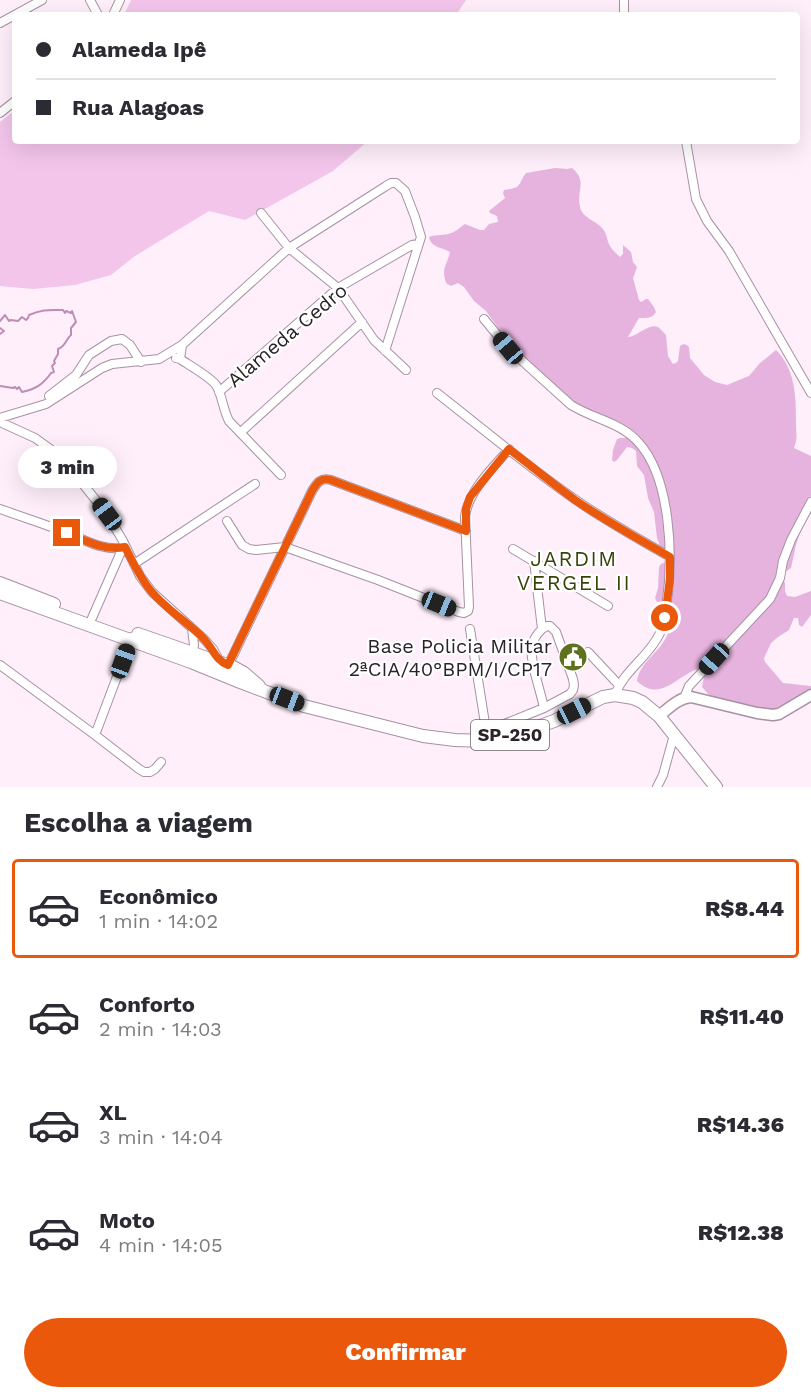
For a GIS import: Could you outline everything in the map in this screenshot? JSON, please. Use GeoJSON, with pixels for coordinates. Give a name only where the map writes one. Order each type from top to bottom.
{"type":"FeatureCollection","features":[{"type":"Feature","properties":{"kind":"main road","name":"SP-250"},"geometry":{"type":"LineString","coordinates":[[2,589],[92,618],[132,636]]}},
{"type":"Feature","properties":{"kind":"main road","name":"SP-250"},"geometry":{"type":"LineString","coordinates":[[2,589],[192,658],[244,673],[265,690],[304,705],[423,736],[455,740],[537,727],[617,690]]}},
{"type":"Feature","properties":{"kind":"main road"},"geometry":{"type":"LineString","coordinates":[[617,690],[642,702],[659,716],[716,787]]}},
{"type":"Feature","properties":{"kind":"street"},"geometry":{"type":"LineString","coordinates":[[20,12],[42,0]]}},
{"type":"Feature","properties":{"kind":"street"},"geometry":{"type":"LineString","coordinates":[[0,113],[12,103]]}},
{"type":"Feature","properties":{"kind":"street"},"geometry":{"type":"LineString","coordinates":[[687,144],[696,198],[707,221],[729,251],[811,393]]}},
{"type":"Feature","properties":{"kind":"street"},"geometry":{"type":"LineString","coordinates":[[0,420],[46,404],[102,368],[118,363],[141,362],[166,356],[182,345],[289,248],[391,183],[396,183],[405,190],[420,237],[384,351]]}},
{"type":"Feature","properties":{"kind":"street"},"geometry":{"type":"LineString","coordinates":[[261,213],[289,248],[338,288],[374,340],[406,370]]}},
{"type":"Feature","properties":{"kind":"street","name":"Alameda Cedro"},"geometry":{"type":"LineString","coordinates":[[219,392],[338,288],[417,244]]}},
{"type":"Feature","properties":{"kind":"street"},"geometry":{"type":"LineString","coordinates":[[484,319],[508,348],[571,405],[583,413],[611,423],[638,441],[647,453],[661,487],[670,557],[668,598],[661,632],[617,690],[588,652]]}},
{"type":"Feature","properties":{"kind":"street"},"geometry":{"type":"LineString","coordinates":[[241,432],[362,322]]}},
{"type":"Feature","properties":{"kind":"street"},"geometry":{"type":"LineString","coordinates":[[0,414],[43,399],[55,392],[76,375],[89,356],[111,341],[122,339],[130,345],[141,362]]}},
{"type":"Feature","properties":{"kind":"street"},"geometry":{"type":"LineString","coordinates":[[180,359],[182,345]]}},
{"type":"Feature","properties":{"kind":"street"},"geometry":{"type":"LineString","coordinates":[[166,356],[180,359],[212,381],[219,392],[229,421],[281,475]]}},
{"type":"Feature","properties":{"kind":"street"},"geometry":{"type":"LineString","coordinates":[[437,393],[577,501],[670,557]]}},
{"type":"Feature","properties":{"kind":"street"},"geometry":{"type":"LineString","coordinates":[[0,420],[35,438],[53,451],[107,514],[140,576],[152,592],[208,644],[224,667],[312,491],[321,479],[331,480],[466,531]]}},
{"type":"Feature","properties":{"kind":"street"},"geometry":{"type":"LineString","coordinates":[[227,521],[242,545],[249,549],[285,547],[464,613],[469,607],[466,509],[470,497],[509,449]]}},
{"type":"Feature","properties":{"kind":"street"},"geometry":{"type":"LineString","coordinates":[[134,564],[255,484]]}},
{"type":"Feature","properties":{"kind":"street"},"geometry":{"type":"LineString","coordinates":[[684,698],[689,686],[770,599],[780,578],[783,561],[791,540],[811,502]]}},
{"type":"Feature","properties":{"kind":"street"},"geometry":{"type":"LineString","coordinates":[[0,509],[104,547],[117,549],[125,547]]}},
{"type":"Feature","properties":{"kind":"street"},"geometry":{"type":"LineString","coordinates":[[92,618],[125,547]]}},
{"type":"Feature","properties":{"kind":"street"},"geometry":{"type":"LineString","coordinates":[[513,549],[608,606]]}},
{"type":"Feature","properties":{"kind":"street"},"geometry":{"type":"LineString","coordinates":[[534,561],[542,629]]}},
{"type":"Feature","properties":{"kind":"street"},"geometry":{"type":"LineString","coordinates":[[470,629],[487,736],[544,708],[570,694],[574,685],[556,632],[550,626],[542,629],[531,649],[544,708]]}},
{"type":"Feature","properties":{"kind":"street"},"geometry":{"type":"LineString","coordinates":[[192,629],[192,658]]}},
{"type":"Feature","properties":{"kind":"street"},"geometry":{"type":"LineString","coordinates":[[95,735],[132,636]]}},
{"type":"Feature","properties":{"kind":"street"},"geometry":{"type":"LineString","coordinates":[[0,665],[144,772],[150,772],[161,762]]}},
{"type":"Feature","properties":{"kind":"street"},"geometry":{"type":"LineString","coordinates":[[659,716],[684,698],[691,697],[773,715],[779,714],[811,695]]}},
{"type":"Feature","properties":{"kind":"street"},"geometry":{"type":"LineString","coordinates":[[657,787],[663,776],[674,735]]}},
{"type":"Feature","properties":{"kind":"shaded area"},"geometry":{"type":"Polygon","coordinates":[[[131,0],[466,0],[458,12],[125,12],[131,0]]]}},
{"type":"Feature","properties":{"kind":"shaded area"},"geometry":{"type":"Polygon","coordinates":[[[12,112],[12,144],[364,144],[333,171],[245,220],[209,211],[135,256],[111,275],[75,285],[33,289],[0,286],[0,122],[12,112]]]}},
{"type":"Feature","properties":{"kind":"shaded area"},"geometry":{"type":"Polygon","coordinates":[[[555,168],[572,168],[577,173],[581,182],[579,201],[582,211],[603,229],[609,244],[620,257],[623,254],[623,245],[631,252],[633,262],[637,267],[633,278],[639,300],[641,302],[648,299],[656,312],[651,317],[639,318],[628,337],[650,327],[658,327],[666,335],[668,356],[673,364],[678,361],[680,346],[686,345],[689,347],[690,358],[704,375],[715,382],[727,385],[749,376],[776,350],[788,366],[795,394],[796,441],[794,448],[811,456],[811,513],[802,527],[791,568],[781,575],[787,596],[795,597],[811,591],[811,615],[802,627],[799,625],[798,618],[794,618],[789,630],[771,643],[764,658],[783,683],[811,686],[811,690],[784,708],[764,711],[720,701],[709,695],[702,687],[705,672],[701,668],[661,689],[654,690],[637,681],[643,667],[663,643],[669,629],[665,606],[657,602],[655,598],[659,567],[670,557],[660,546],[657,538],[654,512],[648,498],[644,475],[637,466],[636,451],[627,447],[617,460],[614,462],[612,460],[617,439],[630,438],[577,408],[539,376],[464,287],[458,283],[451,286],[446,283],[444,270],[450,252],[434,245],[429,237],[451,233],[465,224],[484,230],[489,224],[498,222],[497,216],[489,211],[505,198],[504,190],[517,187],[526,173],[555,168]]]}},
{"type":"Feature","properties":{"kind":"waterway"},"geometry":{"type":"LineString","coordinates":[[0,321],[5,315],[9,321],[18,321],[22,317],[26,320],[29,315],[46,310],[63,310],[65,313],[72,311],[76,322],[71,328],[71,335],[58,349],[55,363],[52,366],[54,372],[43,383],[22,392],[19,387],[17,389],[0,386]]}},
{"type":"Feature","properties":{"kind":"waterway"},"geometry":{"type":"LineString","coordinates":[[0,328],[4,331],[0,334]]}},
{"type":"Feature","properties":{"kind":"place","name":"Base Policia Militar 2ªCIA/40°BPM/I/CP17"},"geometry":{"type":"Point","coordinates":[573,657]}},
{"type":"Feature","properties":{"kind":"district","name":"JARDIM VERGEL II"},"geometry":{"type":"Point","coordinates":[574,571]}},
{"type":"Feature","properties":{"kind":"route"},"geometry":{"type":"LineString","coordinates":[[67,533],[104,547],[117,549],[125,547],[140,576],[152,592],[204,639],[220,662],[228,665],[312,491],[321,479],[331,480],[466,531],[465,517],[470,497],[509,449],[577,501],[670,557],[665,618]]}}]}
